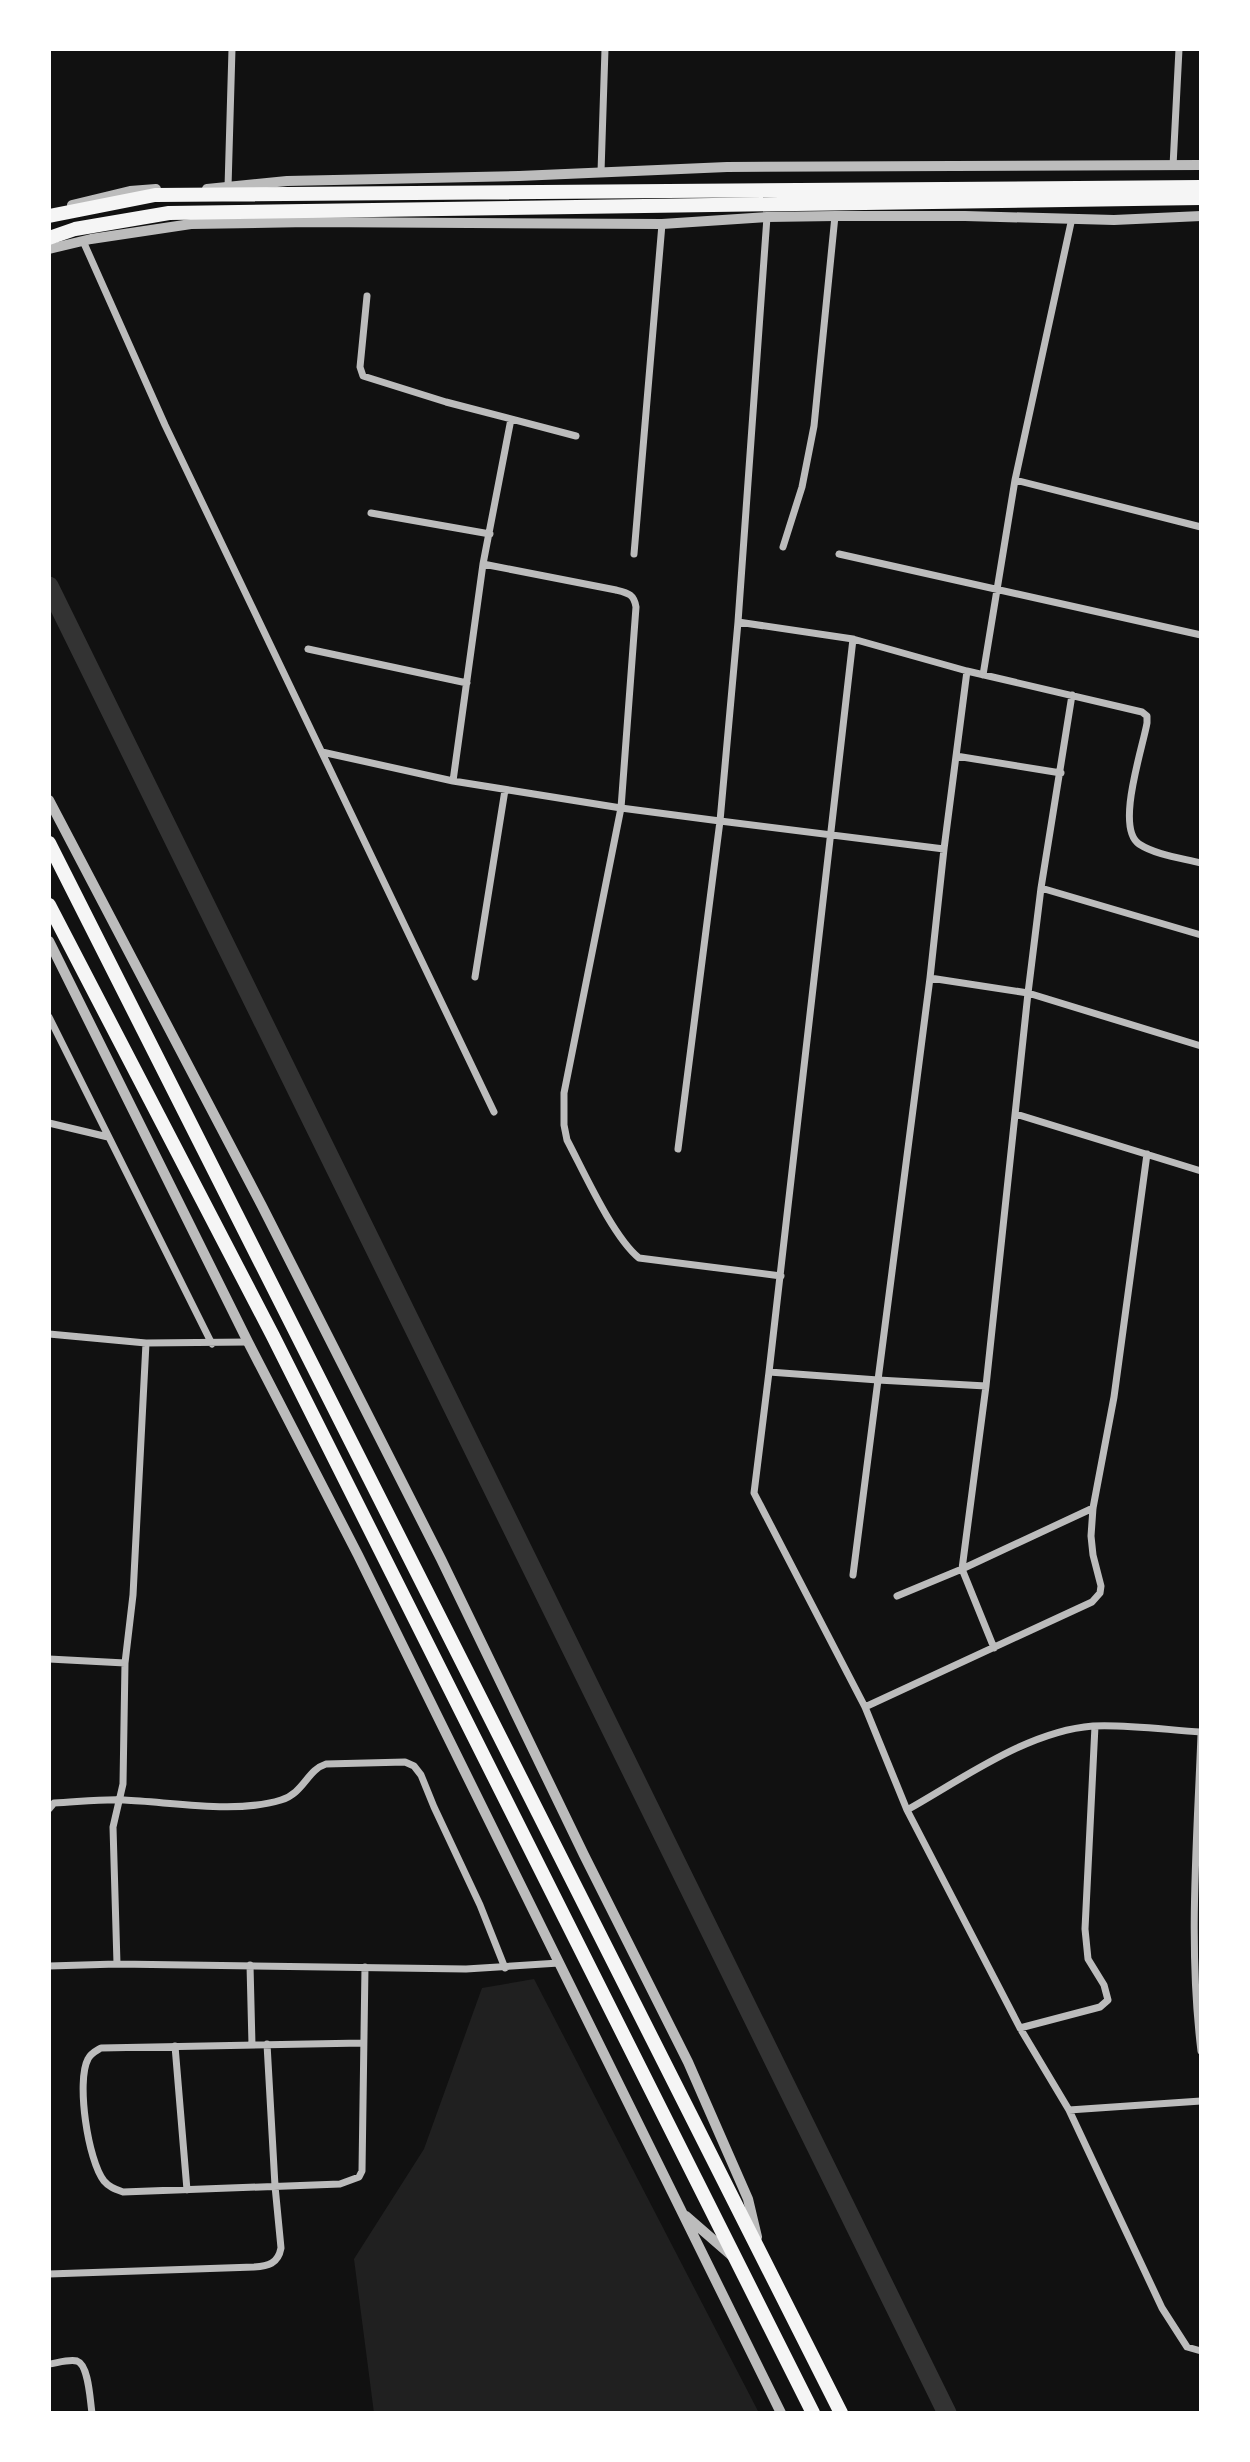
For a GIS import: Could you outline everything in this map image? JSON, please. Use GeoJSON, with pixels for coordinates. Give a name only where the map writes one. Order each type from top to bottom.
{"type":"FeatureCollection","features":[{"type":"Feature","properties":{"kind":"main road"},"geometry":{"type":"LineString","coordinates":[[49,238],[75,229],[169,214],[836,205],[979,195],[1201,187]]}},
{"type":"Feature","properties":{"kind":"main road"},"geometry":{"type":"LineString","coordinates":[[49,216],[155,195],[979,195],[1201,198]]}},
{"type":"Feature","properties":{"kind":"main road"},"geometry":{"type":"LineString","coordinates":[[49,843],[841,2413]]}},
{"type":"Feature","properties":{"kind":"main road"},"geometry":{"type":"LineString","coordinates":[[49,905],[273,1336],[813,2413]]}},
{"type":"Feature","properties":{"kind":"street"},"geometry":{"type":"LineString","coordinates":[[228,187],[232,49]]}},
{"type":"Feature","properties":{"kind":"street"},"geometry":{"type":"LineString","coordinates":[[601,172],[606,49]]}},
{"type":"Feature","properties":{"kind":"street"},"geometry":{"type":"LineString","coordinates":[[1173,166],[1179,49]]}},
{"type":"Feature","properties":{"kind":"street"},"geometry":{"type":"LineString","coordinates":[[49,210],[130,191],[228,187],[287,181],[519,176],[727,167],[1201,165]]}},
{"type":"Feature","properties":{"kind":"street"},"geometry":{"type":"LineString","coordinates":[[49,249],[191,224],[662,224],[835,216],[965,215],[1114,220],[1201,216]]}},
{"type":"Feature","properties":{"kind":"street"},"geometry":{"type":"LineString","coordinates":[[783,547],[802,487],[814,426],[835,216]]}},
{"type":"Feature","properties":{"kind":"street"},"geometry":{"type":"LineString","coordinates":[[678,1149],[720,821],[738,622],[767,218]]}},
{"type":"Feature","properties":{"kind":"street"},"geometry":{"type":"LineString","coordinates":[[983,675],[1015,481],[1072,218]]}},
{"type":"Feature","properties":{"kind":"street"},"geometry":{"type":"LineString","coordinates":[[634,554],[662,224]]}},
{"type":"Feature","properties":{"kind":"street"},"geometry":{"type":"LineString","coordinates":[[83,241],[165,425],[494,1112]]}},
{"type":"Feature","properties":{"kind":"street"},"geometry":{"type":"LineString","coordinates":[[367,296],[360,367],[363,376],[446,402],[576,436]]}},
{"type":"Feature","properties":{"kind":"street"},"geometry":{"type":"LineString","coordinates":[[453,781],[483,564],[511,419]]}},
{"type":"Feature","properties":{"kind":"street"},"geometry":{"type":"LineString","coordinates":[[1015,481],[1201,527]]}},
{"type":"Feature","properties":{"kind":"street"},"geometry":{"type":"LineString","coordinates":[[371,513],[490,534]]}},
{"type":"Feature","properties":{"kind":"street"},"geometry":{"type":"LineString","coordinates":[[839,554],[1201,635]]}},
{"type":"Feature","properties":{"kind":"street"},"geometry":{"type":"LineString","coordinates":[[483,564],[616,590],[630,594],[636,607],[621,808],[565,1093],[563,1111],[567,1140],[620,1236],[630,1251],[639,1258],[781,1276]]}},
{"type":"Feature","properties":{"kind":"street"},"geometry":{"type":"LineString","coordinates":[[738,622],[853,639],[983,675],[1142,712],[1147,716],[1130,798],[1130,832],[1139,844],[1154,851],[1201,863]]}},
{"type":"Feature","properties":{"kind":"street"},"geometry":{"type":"LineString","coordinates":[[853,639],[754,1493],[865,1707],[907,1810],[1020,2028],[1069,2110],[1162,2308],[1187,2347],[1201,2351]]}},
{"type":"Feature","properties":{"kind":"street"},"geometry":{"type":"LineString","coordinates":[[308,649],[467,683]]}},
{"type":"Feature","properties":{"kind":"street"},"geometry":{"type":"LineString","coordinates":[[853,1574],[967,670]]}},
{"type":"Feature","properties":{"kind":"street"},"geometry":{"type":"LineString","coordinates":[[994,1648],[962,1569],[986,1386],[1041,888],[1072,695]]}},
{"type":"Feature","properties":{"kind":"street"},"geometry":{"type":"LineString","coordinates":[[322,752],[505,790],[621,808],[944,849]]}},
{"type":"Feature","properties":{"kind":"street"},"geometry":{"type":"LineString","coordinates":[[956,757],[1061,773]]}},
{"type":"Feature","properties":{"kind":"street"},"geometry":{"type":"LineString","coordinates":[[475,977],[505,790]]}},
{"type":"Feature","properties":{"kind":"street"},"geometry":{"type":"LineString","coordinates":[[49,800],[262,1206],[441,1559],[688,2062],[748,2199],[760,2252]]}},
{"type":"Feature","properties":{"kind":"street"},"geometry":{"type":"LineString","coordinates":[[1041,888],[1201,935]]}},
{"type":"Feature","properties":{"kind":"street"},"geometry":{"type":"LineString","coordinates":[[49,940],[248,1342],[358,1555],[781,2413]]}},
{"type":"Feature","properties":{"kind":"street"},"geometry":{"type":"LineString","coordinates":[[930,978],[1028,993],[1201,1046]]}},
{"type":"Feature","properties":{"kind":"street"},"geometry":{"type":"LineString","coordinates":[[49,1017],[212,1344]]}},
{"type":"Feature","properties":{"kind":"street"},"geometry":{"type":"LineString","coordinates":[[1016,1114],[1201,1171]]}},
{"type":"Feature","properties":{"kind":"street"},"geometry":{"type":"LineString","coordinates":[[49,1123],[108,1137]]}},
{"type":"Feature","properties":{"kind":"street"},"geometry":{"type":"LineString","coordinates":[[865,1707],[1096,1599],[1101,1586],[1091,1536],[1093,1508],[1114,1397],[1147,1154]]}},
{"type":"Feature","properties":{"kind":"street"},"geometry":{"type":"LineString","coordinates":[[49,1334],[146,1343],[248,1342]]}},
{"type":"Feature","properties":{"kind":"street"},"geometry":{"type":"LineString","coordinates":[[117,1964],[113,1827],[123,1784],[125,1663],[133,1595],[146,1343]]}},
{"type":"Feature","properties":{"kind":"street"},"geometry":{"type":"LineString","coordinates":[[769,1372],[986,1386]]}},
{"type":"Feature","properties":{"kind":"street"},"geometry":{"type":"LineString","coordinates":[[897,1596],[1093,1508]]}},
{"type":"Feature","properties":{"kind":"street"},"geometry":{"type":"LineString","coordinates":[[49,1658],[125,1663]]}},
{"type":"Feature","properties":{"kind":"street"},"geometry":{"type":"LineString","coordinates":[[907,1810],[1030,1741],[1056,1732],[1096,1726],[1201,1734],[1194,1944],[1194,1982],[1201,2052]]}},
{"type":"Feature","properties":{"kind":"street"},"geometry":{"type":"LineString","coordinates":[[1020,2028],[1100,2007],[1108,2000],[1104,1985],[1088,1959],[1084,1929],[1096,1726]]}},
{"type":"Feature","properties":{"kind":"street"},"geometry":{"type":"LineString","coordinates":[[49,1809],[54,1803],[120,1800],[234,1806],[265,1804],[295,1794],[315,1771],[326,1764],[405,1762],[414,1766],[421,1775],[505,1968]]}},
{"type":"Feature","properties":{"kind":"street"},"geometry":{"type":"LineString","coordinates":[[49,1966],[117,1964],[505,1968],[559,1963]]}},
{"type":"Feature","properties":{"kind":"street"},"geometry":{"type":"LineString","coordinates":[[250,1965],[252,2045]]}},
{"type":"Feature","properties":{"kind":"street"},"geometry":{"type":"LineString","coordinates":[[363,2043],[101,2048],[86,2061],[84,2076],[84,2112],[96,2168],[111,2188],[123,2192],[340,2184],[359,2177],[362,2171],[365,1967]]}},
{"type":"Feature","properties":{"kind":"street"},"geometry":{"type":"LineString","coordinates":[[49,2274],[254,2267],[274,2262],[279,2257],[281,2248],[267,2045]]}},
{"type":"Feature","properties":{"kind":"street"},"geometry":{"type":"LineString","coordinates":[[175,2046],[187,2190]]}},
{"type":"Feature","properties":{"kind":"street"},"geometry":{"type":"LineString","coordinates":[[1069,2110],[1201,2101]]}},
{"type":"Feature","properties":{"kind":"street"},"geometry":{"type":"LineString","coordinates":[[682,2211],[736,2259]]}},
{"type":"Feature","properties":{"kind":"street"},"geometry":{"type":"LineString","coordinates":[[49,2364],[75,2360],[81,2363],[86,2370],[92,2413]]}},
{"type":"Feature","properties":{"kind":"shaded area"},"geometry":{"type":"Polygon","coordinates":[[[534,1979],[759,2413],[374,2413],[354,2259],[424,2149],[482,1988],[534,1979]]]}},
{"type":"Feature","properties":{"kind":"waterway"},"geometry":{"type":"LineString","coordinates":[[49,586],[947,2413]]}}]}
